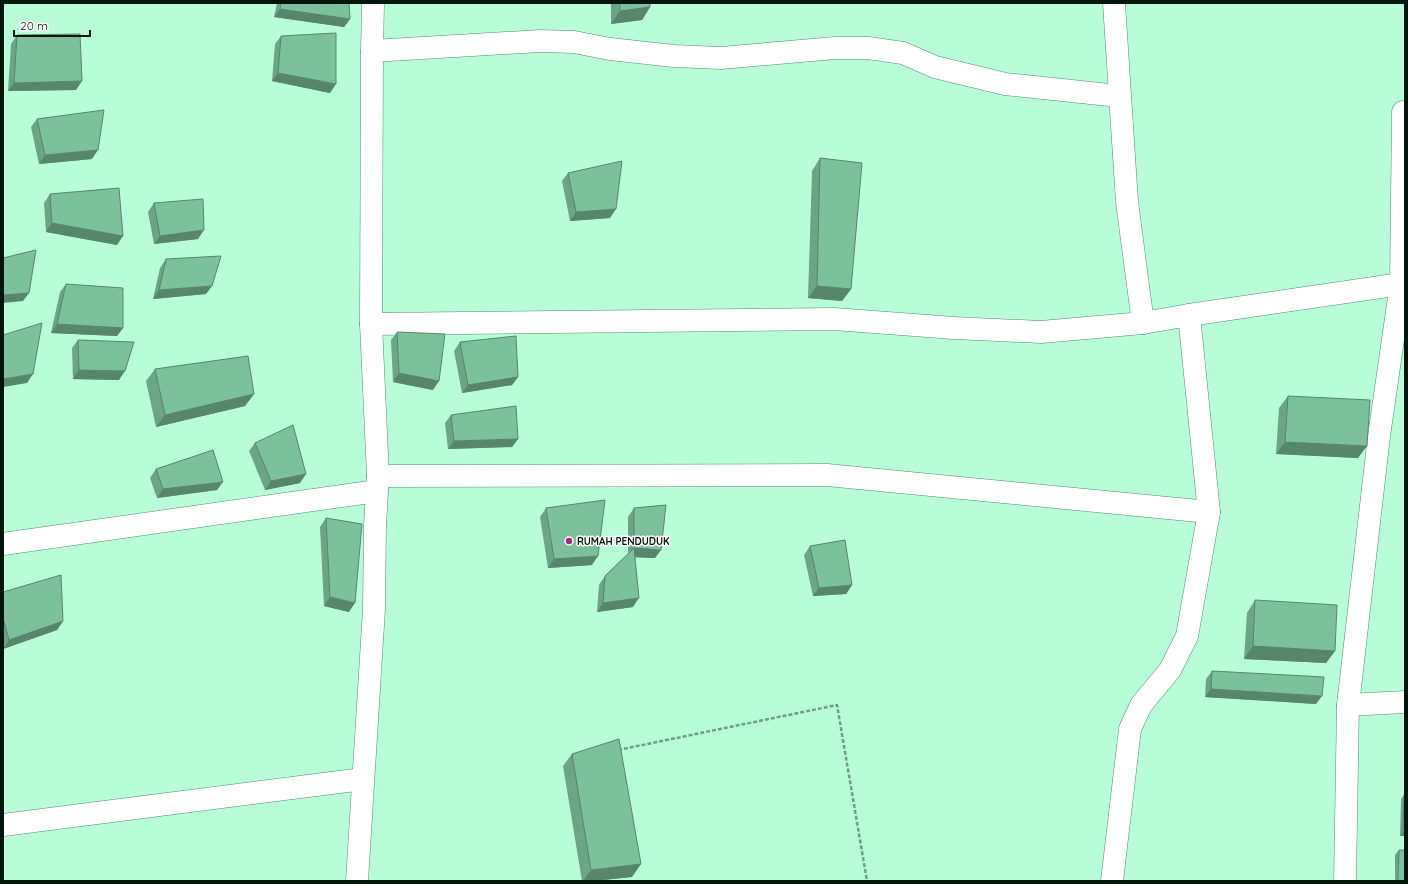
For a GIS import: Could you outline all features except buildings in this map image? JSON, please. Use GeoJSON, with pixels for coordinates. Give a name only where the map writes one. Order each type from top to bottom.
{"type":"FeatureCollection","features":[{"type":"Feature","properties":{"kind":"street"},"geometry":{"type":"LineString","coordinates":[[357,881],[374,609],[377,483],[371,324],[372,51],[374,3]]}},
{"type":"Feature","properties":{"kind":"street"},"geometry":{"type":"LineString","coordinates":[[1114,3],[1127,202],[1143,323]]}},
{"type":"Feature","properties":{"kind":"street"},"geometry":{"type":"LineString","coordinates":[[372,51],[540,41],[574,42],[610,49],[674,56],[721,58],[835,48],[868,48],[903,53],[935,67],[1005,84],[1119,96]]}},
{"type":"Feature","properties":{"kind":"street"},"geometry":{"type":"LineString","coordinates":[[1345,881],[1348,705],[1379,436],[1403,284],[1403,112]]}},
{"type":"Feature","properties":{"kind":"street"},"geometry":{"type":"LineString","coordinates":[[371,324],[834,319],[954,328],[1042,332],[1143,323],[1403,284]]}},
{"type":"Feature","properties":{"kind":"street"},"geometry":{"type":"LineString","coordinates":[[1112,881],[1130,729],[1141,705],[1170,670],[1187,636],[1209,512],[1189,315]]}},
{"type":"Feature","properties":{"kind":"street"},"geometry":{"type":"LineString","coordinates":[[3,544],[377,483],[827,475],[1209,512]]}},
{"type":"Feature","properties":{"kind":"street"},"geometry":{"type":"LineString","coordinates":[[1348,705],[1405,702]]}},
{"type":"Feature","properties":{"kind":"street"},"geometry":{"type":"LineString","coordinates":[[3,825],[363,779]]}},
{"type":"Feature","properties":{"kind":"path"},"geometry":{"type":"LineString","coordinates":[[610,751],[836,705],[867,881]]}},
{"type":"Feature","properties":{"kind":"place","name":"RUMAH PENDUDUK"},"geometry":{"type":"Point","coordinates":[569,541]}}]}
